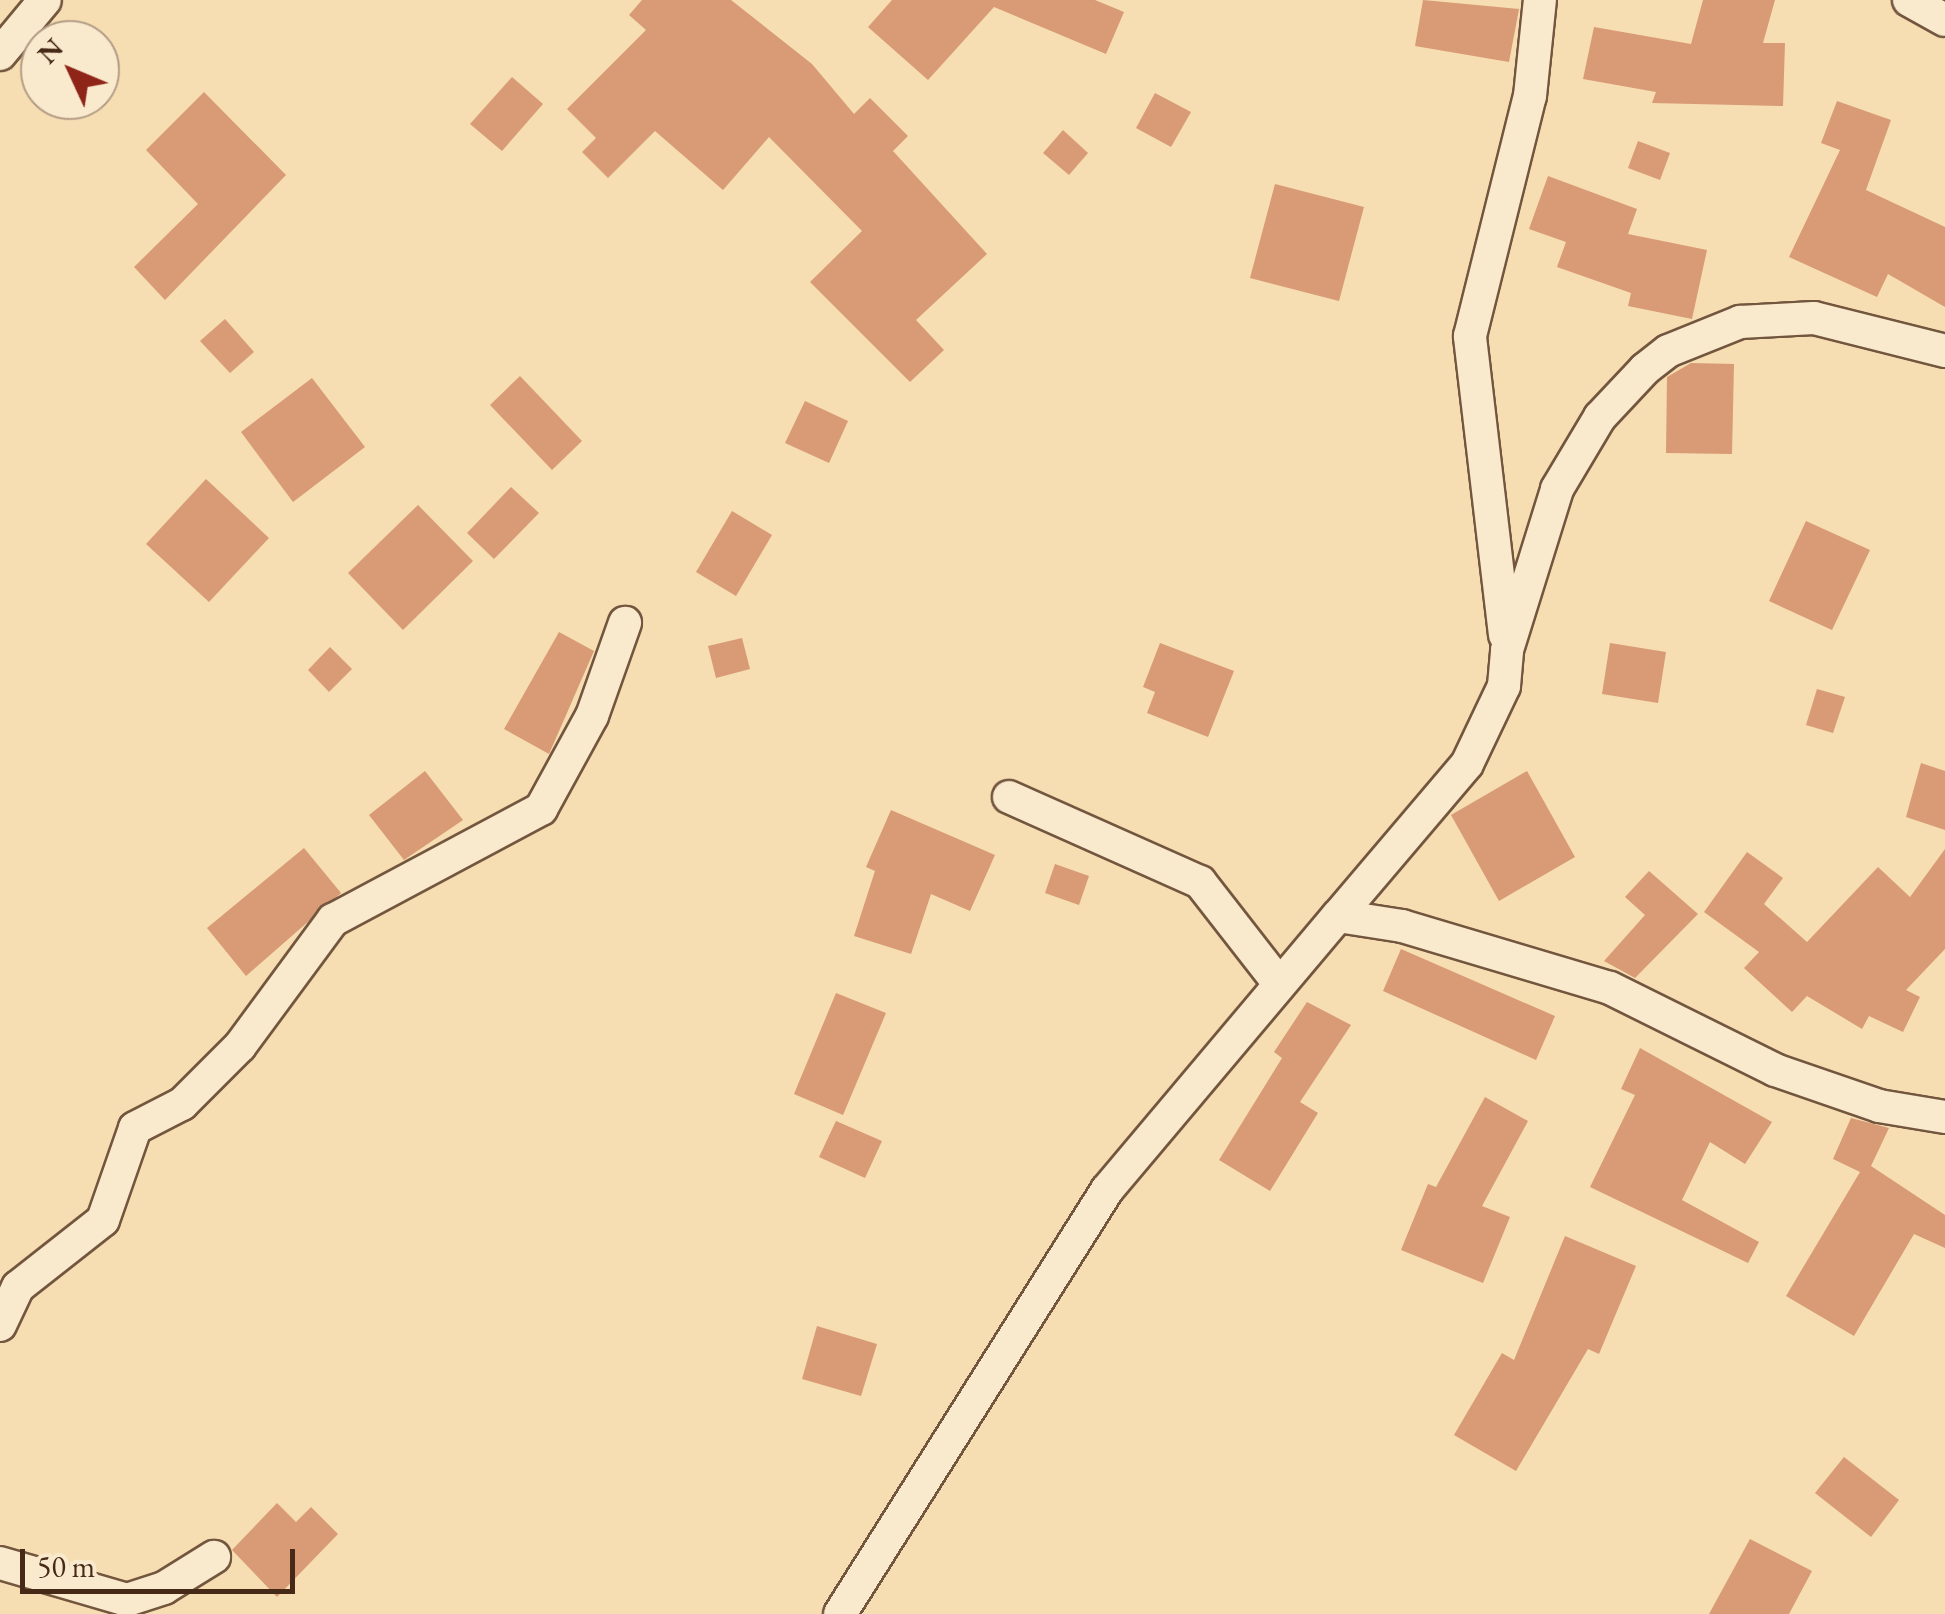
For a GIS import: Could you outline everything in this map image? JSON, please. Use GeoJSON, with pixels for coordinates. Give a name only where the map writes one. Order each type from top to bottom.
{"type":"FeatureCollection","features":[{"type":"Feature","properties":{"kind":"street"},"geometry":{"type":"LineString","coordinates":[[0,54],[45,0]]}},
{"type":"Feature","properties":{"kind":"street"},"geometry":{"type":"LineString","coordinates":[[840,1614],[1107,1190],[1278,980],[1338,916],[1467,764],[1504,686],[1507,650],[1470,336],[1530,96],[1540,0]]}},
{"type":"Feature","properties":{"kind":"street"},"geometry":{"type":"LineString","coordinates":[[1910,0],[1945,20]]}},
{"type":"Feature","properties":{"kind":"street"},"geometry":{"type":"LineString","coordinates":[[1507,650],[1557,490],[1600,416],[1668,351],[1740,322],[1814,318],[1945,351]]}},
{"type":"Feature","properties":{"kind":"street"},"geometry":{"type":"LineString","coordinates":[[0,1325],[18,1286],[103,1220],[134,1128],[182,1104],[240,1046],[333,920],[541,809],[592,716],[625,623]]}},
{"type":"Feature","properties":{"kind":"street"},"geometry":{"type":"LineString","coordinates":[[1010,797],[1200,882],[1278,980]]}},
{"type":"Feature","properties":{"kind":"street"},"geometry":{"type":"LineString","coordinates":[[1338,916],[1402,926],[1610,988],[1775,1070],[1879,1106],[1945,1117]]}},
{"type":"Feature","properties":{"kind":"street"},"geometry":{"type":"LineString","coordinates":[[0,1564],[127,1600],[164,1588],[214,1557]]}},
{"type":"Feature","properties":{"kind":"building"},"geometry":{"type":"Polygon","coordinates":[[[642,0],[731,0],[812,64],[854,114],[870,98],[908,136],[893,151],[987,254],[916,320],[944,350],[910,382],[810,282],[862,231],[769,137],[723,190],[655,131],[608,178],[582,152],[596,138],[567,109],[646,30],[629,15],[642,0]]]}},
{"type":"Feature","properties":{"kind":"building"},"geometry":{"type":"Polygon","coordinates":[[[892,0],[1095,0],[1124,12],[1106,54],[994,7],[928,80],[868,27],[892,0]]]}},
{"type":"Feature","properties":{"kind":"building"},"geometry":{"type":"Polygon","coordinates":[[[1423,0],[1519,9],[1509,62],[1415,46],[1423,0]]]}},
{"type":"Feature","properties":{"kind":"building"},"geometry":{"type":"Polygon","coordinates":[[[1703,0],[1775,0],[1763,43],[1785,43],[1783,106],[1652,103],[1656,92],[1583,79],[1594,27],[1691,44],[1703,0]]]}},
{"type":"Feature","properties":{"kind":"building"},"geometry":{"type":"Polygon","coordinates":[[[512,77],[543,104],[502,151],[470,124],[512,77]]]}},
{"type":"Feature","properties":{"kind":"building"},"geometry":{"type":"Polygon","coordinates":[[[204,92],[286,175],[165,300],[134,267],[198,204],[146,150],[204,92]]]}},
{"type":"Feature","properties":{"kind":"building"},"geometry":{"type":"Polygon","coordinates":[[[1155,93],[1191,112],[1171,147],[1136,128],[1155,93]]]}},
{"type":"Feature","properties":{"kind":"building"},"geometry":{"type":"Polygon","coordinates":[[[1837,101],[1891,120],[1866,190],[1945,227],[1945,307],[1888,274],[1877,297],[1789,257],[1840,150],[1821,143],[1837,101]]]}},
{"type":"Feature","properties":{"kind":"building"},"geometry":{"type":"Polygon","coordinates":[[[1063,130],[1088,153],[1069,175],[1043,153],[1063,130]]]}},
{"type":"Feature","properties":{"kind":"building"},"geometry":{"type":"Polygon","coordinates":[[[1638,141],[1670,153],[1660,180],[1628,168],[1638,141]]]}},
{"type":"Feature","properties":{"kind":"building"},"geometry":{"type":"Polygon","coordinates":[[[1548,176],[1637,209],[1628,234],[1707,250],[1692,319],[1628,306],[1631,293],[1557,267],[1566,242],[1529,229],[1548,176]]]}},
{"type":"Feature","properties":{"kind":"building"},"geometry":{"type":"Polygon","coordinates":[[[1275,184],[1364,207],[1339,301],[1250,278],[1275,184]]]}},
{"type":"Feature","properties":{"kind":"building"},"geometry":{"type":"Polygon","coordinates":[[[225,319],[254,352],[230,373],[200,341],[225,319]]]}},
{"type":"Feature","properties":{"kind":"building"},"geometry":{"type":"Polygon","coordinates":[[[1691,363],[1734,364],[1732,454],[1666,453],[1667,377],[1691,363]]]}},
{"type":"Feature","properties":{"kind":"building"},"geometry":{"type":"Polygon","coordinates":[[[520,376],[582,441],[552,470],[490,405],[520,376]]]}},
{"type":"Feature","properties":{"kind":"building"},"geometry":{"type":"Polygon","coordinates":[[[312,378],[365,447],[293,502],[241,432],[312,378]]]}},
{"type":"Feature","properties":{"kind":"building"},"geometry":{"type":"Polygon","coordinates":[[[805,401],[848,421],[829,463],[785,443],[805,401]]]}},
{"type":"Feature","properties":{"kind":"building"},"geometry":{"type":"Polygon","coordinates":[[[206,479],[269,538],[209,602],[146,544],[206,479]]]}},
{"type":"Feature","properties":{"kind":"building"},"geometry":{"type":"Polygon","coordinates":[[[511,487],[539,513],[494,559],[467,533],[511,487]]]}},
{"type":"Feature","properties":{"kind":"building"},"geometry":{"type":"Polygon","coordinates":[[[418,505],[473,561],[403,630],[348,573],[418,505]]]}},
{"type":"Feature","properties":{"kind":"building"},"geometry":{"type":"Polygon","coordinates":[[[732,511],[772,535],[736,596],[696,572],[732,511]]]}},
{"type":"Feature","properties":{"kind":"building"},"geometry":{"type":"Polygon","coordinates":[[[1806,521],[1870,550],[1832,630],[1769,601],[1806,521]]]}},
{"type":"Feature","properties":{"kind":"building"},"geometry":{"type":"Polygon","coordinates":[[[559,632],[594,651],[549,754],[504,729],[559,632]]]}},
{"type":"Feature","properties":{"kind":"building"},"geometry":{"type":"Polygon","coordinates":[[[742,638],[750,669],[716,678],[708,646],[742,638]]]}},
{"type":"Feature","properties":{"kind":"building"},"geometry":{"type":"Polygon","coordinates":[[[1160,643],[1234,671],[1208,737],[1147,713],[1155,692],[1143,687],[1160,643]]]}},
{"type":"Feature","properties":{"kind":"building"},"geometry":{"type":"Polygon","coordinates":[[[1610,643],[1666,652],[1658,703],[1602,694],[1610,643]]]}},
{"type":"Feature","properties":{"kind":"building"},"geometry":{"type":"Polygon","coordinates":[[[330,647],[352,669],[329,692],[308,670],[330,647]]]}},
{"type":"Feature","properties":{"kind":"building"},"geometry":{"type":"Polygon","coordinates":[[[1817,689],[1845,697],[1833,733],[1806,725],[1817,689]]]}},
{"type":"Feature","properties":{"kind":"building"},"geometry":{"type":"Polygon","coordinates":[[[1921,763],[1945,771],[1945,830],[1906,817],[1921,763]]]}},
{"type":"Feature","properties":{"kind":"building"},"geometry":{"type":"Polygon","coordinates":[[[425,771],[463,820],[404,860],[369,815],[425,771]]]}},
{"type":"Feature","properties":{"kind":"building"},"geometry":{"type":"Polygon","coordinates":[[[1527,771],[1575,857],[1499,901],[1451,815],[1527,771]]]}},
{"type":"Feature","properties":{"kind":"building"},"geometry":{"type":"Polygon","coordinates":[[[891,810],[995,855],[970,911],[931,894],[911,954],[854,936],[875,871],[866,867],[891,810]]]}},
{"type":"Feature","properties":{"kind":"building"},"geometry":{"type":"Polygon","coordinates":[[[304,848],[341,893],[246,976],[207,928],[304,848]]]}},
{"type":"Feature","properties":{"kind":"building"},"geometry":{"type":"Polygon","coordinates":[[[1945,849],[1945,949],[1906,990],[1920,997],[1903,1032],[1869,1016],[1862,1029],[1807,996],[1792,1012],[1744,968],[1759,952],[1704,912],[1747,852],[1783,878],[1764,904],[1807,942],[1878,867],[1910,897],[1945,849]]]}},
{"type":"Feature","properties":{"kind":"building"},"geometry":{"type":"Polygon","coordinates":[[[1055,864],[1089,876],[1079,905],[1045,893],[1055,864]]]}},
{"type":"Feature","properties":{"kind":"building"},"geometry":{"type":"Polygon","coordinates":[[[1649,871],[1698,914],[1635,978],[1604,961],[1645,915],[1625,897],[1649,871]]]}},
{"type":"Feature","properties":{"kind":"building"},"geometry":{"type":"Polygon","coordinates":[[[1401,949],[1555,1016],[1536,1060],[1383,991],[1401,949]]]}},
{"type":"Feature","properties":{"kind":"building"},"geometry":{"type":"Polygon","coordinates":[[[836,993],[886,1013],[843,1115],[794,1094],[836,993]]]}},
{"type":"Feature","properties":{"kind":"building"},"geometry":{"type":"Polygon","coordinates":[[[1307,1002],[1351,1025],[1300,1102],[1318,1113],[1270,1191],[1219,1160],[1282,1058],[1274,1052],[1307,1002]]]}},
{"type":"Feature","properties":{"kind":"building"},"geometry":{"type":"Polygon","coordinates":[[[1640,1048],[1772,1122],[1745,1164],[1710,1142],[1682,1200],[1759,1242],[1748,1263],[1590,1187],[1635,1095],[1621,1089],[1640,1048]]]}},
{"type":"Feature","properties":{"kind":"building"},"geometry":{"type":"Polygon","coordinates":[[[1485,1097],[1528,1121],[1482,1206],[1510,1217],[1483,1283],[1401,1250],[1428,1184],[1436,1187],[1485,1097]]]}},
{"type":"Feature","properties":{"kind":"building"},"geometry":{"type":"Polygon","coordinates":[[[1851,1118],[1889,1128],[1871,1166],[1945,1215],[1945,1248],[1914,1234],[1854,1336],[1786,1296],[1860,1172],[1833,1159],[1851,1118]]]}},
{"type":"Feature","properties":{"kind":"building"},"geometry":{"type":"Polygon","coordinates":[[[836,1121],[882,1141],[865,1178],[819,1157],[836,1121]]]}},
{"type":"Feature","properties":{"kind":"building"},"geometry":{"type":"Polygon","coordinates":[[[1565,1236],[1636,1266],[1599,1354],[1588,1349],[1516,1471],[1454,1435],[1502,1353],[1514,1360],[1565,1236]]]}},
{"type":"Feature","properties":{"kind":"building"},"geometry":{"type":"Polygon","coordinates":[[[817,1326],[877,1344],[861,1396],[802,1379],[817,1326]]]}},
{"type":"Feature","properties":{"kind":"building"},"geometry":{"type":"Polygon","coordinates":[[[1844,1457],[1899,1500],[1871,1537],[1815,1493],[1844,1457]]]}},
{"type":"Feature","properties":{"kind":"building"},"geometry":{"type":"Polygon","coordinates":[[[277,1503],[296,1522],[311,1507],[338,1534],[277,1597],[232,1550],[277,1503]]]}},
{"type":"Feature","properties":{"kind":"building"},"geometry":{"type":"Polygon","coordinates":[[[1750,1539],[1812,1571],[1789,1614],[1709,1614],[1750,1539]]]}}]}
